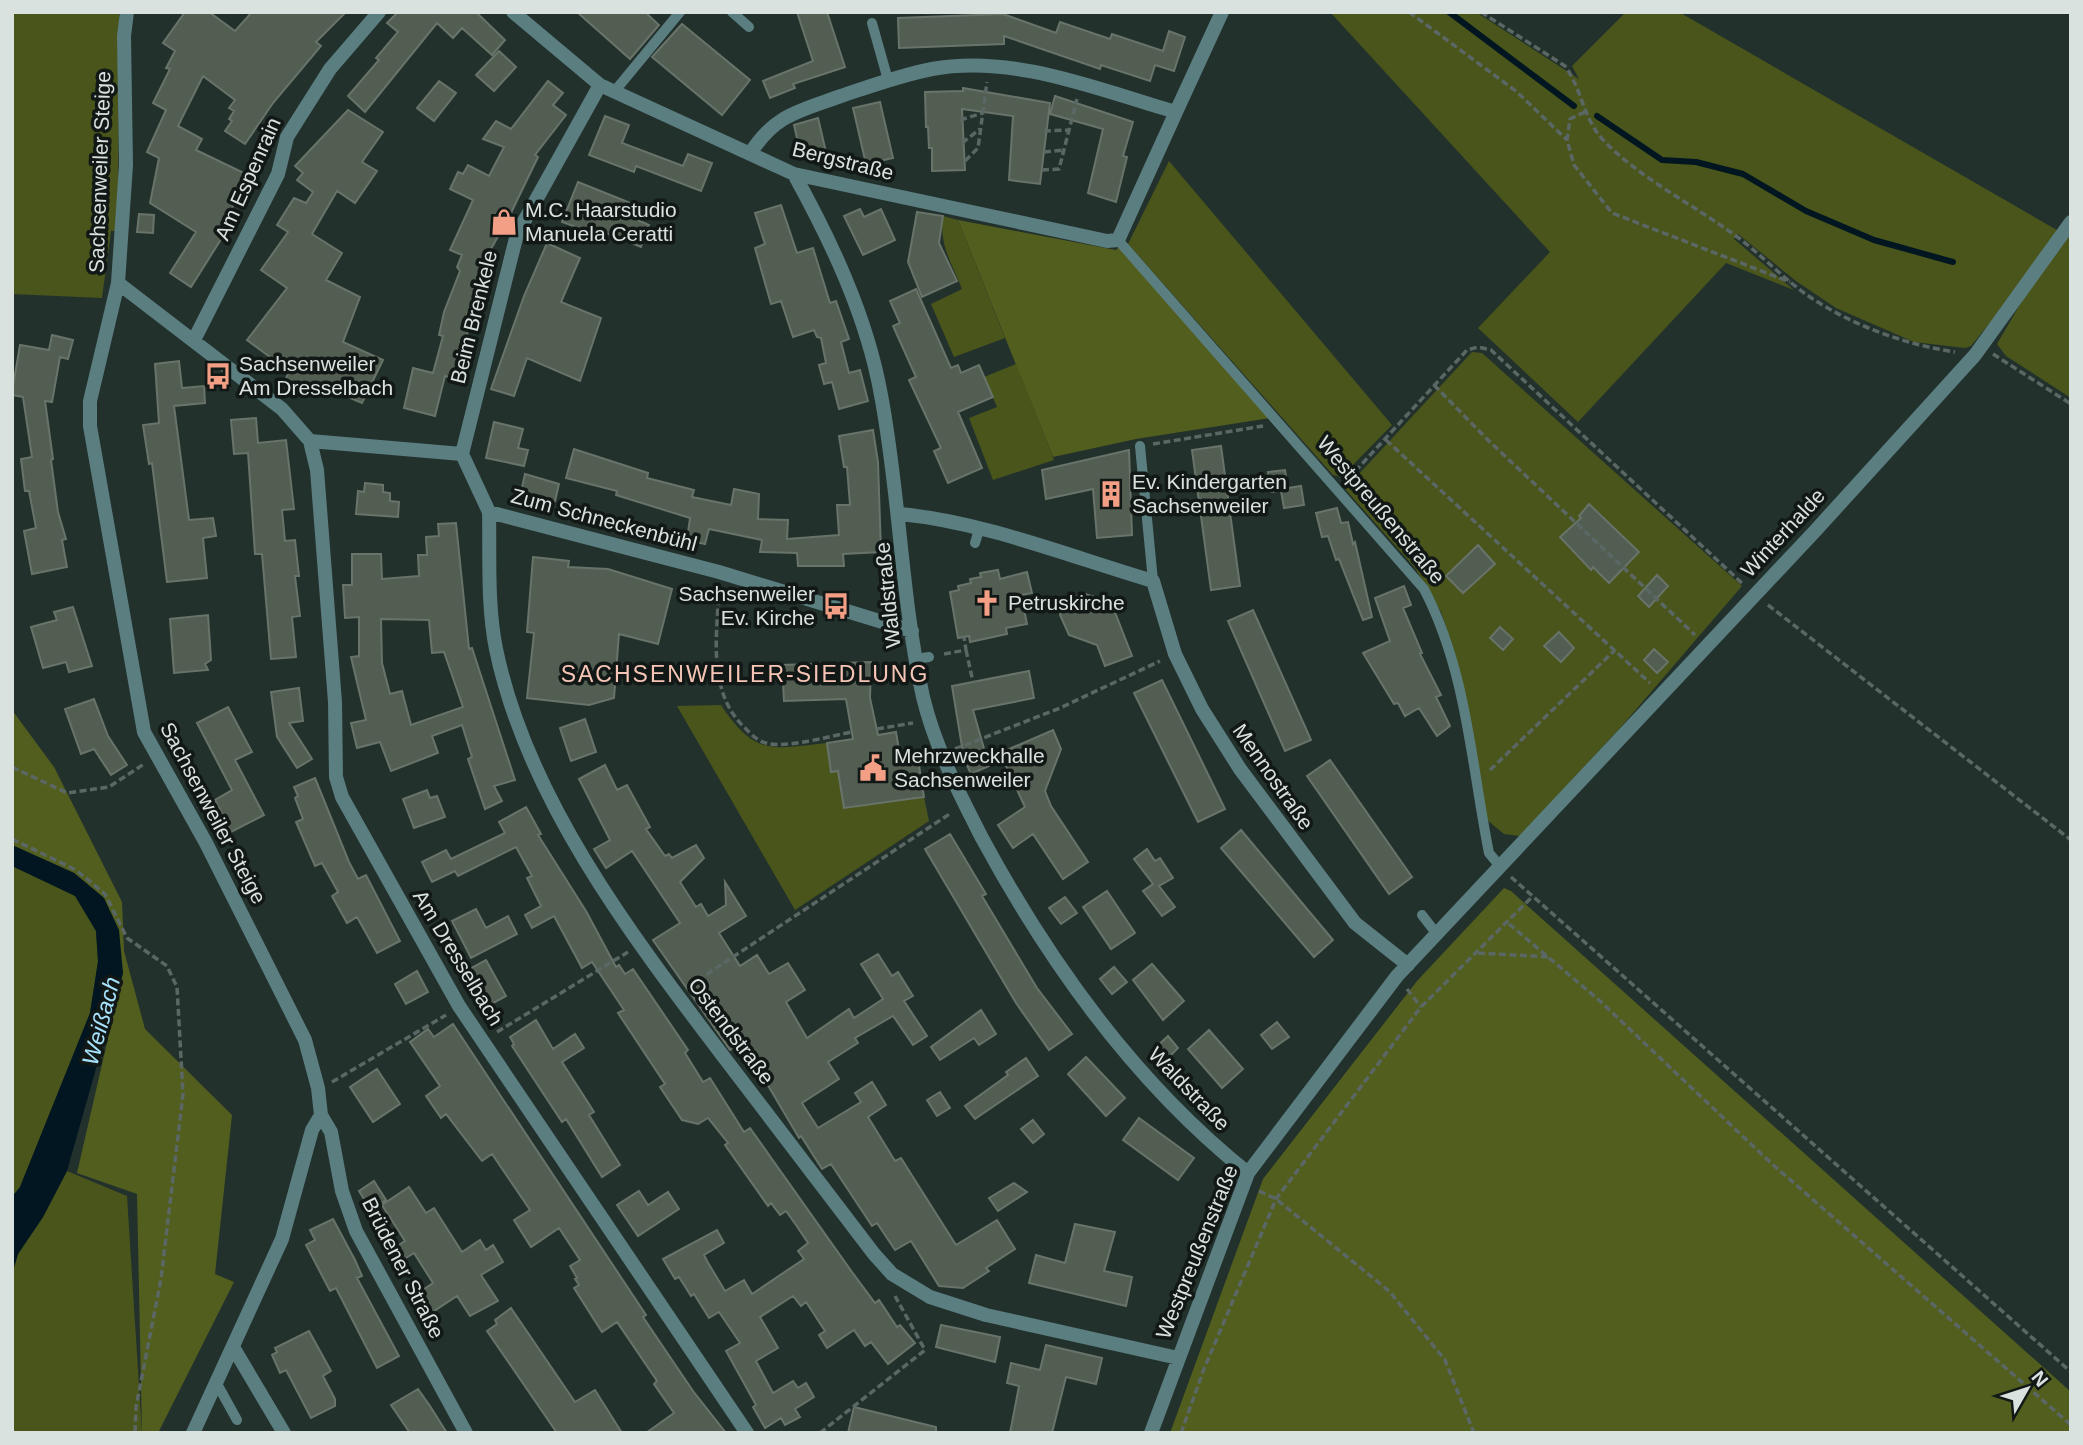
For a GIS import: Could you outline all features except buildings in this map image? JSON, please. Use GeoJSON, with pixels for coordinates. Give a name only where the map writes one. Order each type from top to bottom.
{"type":"FeatureCollection","features":[{"type":"Feature","properties":{"kind":"street","name":"Sachsenweiler Steige"},"geometry":{"type":"LineString","coordinates":[[127,12],[124,36],[126,165],[118,283],[90,401],[90,426],[144,732],[155,756],[206,843],[305,1040],[318,1088],[321,1115]]}},
{"type":"Feature","properties":{"kind":"street","name":"Am Espenrain"},"geometry":{"type":"LineString","coordinates":[[194,340],[278,174],[287,137],[330,69],[379,12]]}},
{"type":"Feature","properties":{"kind":"street","name":"Bergstraße"},"geometry":{"type":"LineString","coordinates":[[513,12],[600,85],[794,174],[1107,241],[1118,240]]}},
{"type":"Feature","properties":{"kind":"street"},"geometry":{"type":"LineString","coordinates":[[1118,240],[1222,12]]}},
{"type":"Feature","properties":{"kind":"street"},"geometry":{"type":"LineString","coordinates":[[750,154],[763,133],[783,116],[888,80],[934,69],[971,66],[1037,71],[1176,112]]}},
{"type":"Feature","properties":{"kind":"street","name":"Beim Brenkele"},"geometry":{"type":"LineString","coordinates":[[462,454],[517,234],[600,85]]}},
{"type":"Feature","properties":{"kind":"street","name":"Waldstraße"},"geometry":{"type":"LineString","coordinates":[[794,174],[820,220],[866,332],[881,393],[900,514],[912,631],[923,658],[919,675],[952,780],[1043,943],[1095,1015],[1152,1083],[1248,1173]]}},
{"type":"Feature","properties":{"kind":"street","name":"Winterhalde"},"geometry":{"type":"LineString","coordinates":[[1436,933],[1707,646],[1978,351],[2071,222]]}},
{"type":"Feature","properties":{"kind":"street"},"geometry":{"type":"LineString","coordinates":[[118,283],[282,409],[310,441],[462,454]]}},
{"type":"Feature","properties":{"kind":"street","name":"Am Dresselbach"},"geometry":{"type":"LineString","coordinates":[[310,441],[317,470],[335,702],[336,777],[350,815],[459,1006],[747,1433]]}},
{"type":"Feature","properties":{"kind":"street","name":"Zum Schneckenbühl"},"geometry":{"type":"LineString","coordinates":[[462,454],[489,512],[719,572],[912,631]]}},
{"type":"Feature","properties":{"kind":"street","name":"Ostendstraße"},"geometry":{"type":"LineString","coordinates":[[489,512],[495,648],[519,727],[558,810],[606,892],[642,944],[893,1279],[930,1297],[986,1315],[1178,1358]]}},
{"type":"Feature","properties":{"kind":"street"},"geometry":{"type":"LineString","coordinates":[[900,514],[929,517],[977,537],[1153,582]]}},
{"type":"Feature","properties":{"kind":"street","name":"Mennostraße"},"geometry":{"type":"LineString","coordinates":[[1153,582],[1175,654],[1202,709],[1281,827],[1355,923],[1408,965]]}},
{"type":"Feature","properties":{"kind":"street","name":"Westpreußenstraße"},"geometry":{"type":"LineString","coordinates":[[1151,1433],[1248,1173],[1408,965],[1436,933]]}},
{"type":"Feature","properties":{"kind":"street"},"geometry":{"type":"LineString","coordinates":[[193,1433],[282,1239],[312,1130],[321,1115]]}},
{"type":"Feature","properties":{"kind":"street","name":"Brüdener Straße"},"geometry":{"type":"LineString","coordinates":[[321,1115],[331,1132],[342,1191],[356,1231],[466,1433]]}},
{"type":"Feature","properties":{"kind":"street"},"geometry":{"type":"LineString","coordinates":[[233,1347],[284,1433]]}},
{"type":"Feature","properties":{"kind":"lane"},"geometry":{"type":"LineString","coordinates":[[614,92],[680,12]]}},
{"type":"Feature","properties":{"kind":"lane"},"geometry":{"type":"LineString","coordinates":[[732,12],[749,27]]}},
{"type":"Feature","properties":{"kind":"lane"},"geometry":{"type":"LineString","coordinates":[[872,23],[888,80]]}},
{"type":"Feature","properties":{"kind":"lane","name":"Westpreußenstraße"},"geometry":{"type":"LineString","coordinates":[[1118,240],[1424,589],[1437,613],[1460,680],[1489,853],[1503,861]]}},
{"type":"Feature","properties":{"kind":"lane","name":"Mennostraße"},"geometry":{"type":"LineString","coordinates":[[1140,446],[1153,582]]}},
{"type":"Feature","properties":{"kind":"lane"},"geometry":{"type":"LineString","coordinates":[[1422,915],[1436,933]]}},
{"type":"Feature","properties":{"kind":"lane"},"geometry":{"type":"LineString","coordinates":[[216,1382],[236,1420]]}},
{"type":"Feature","properties":{"kind":"path"},"geometry":{"type":"LineString","coordinates":[[1409,12],[1517,92],[1567,140]]}},
{"type":"Feature","properties":{"kind":"path"},"geometry":{"type":"LineString","coordinates":[[1481,12],[1565,66],[1573,77],[1590,124],[1619,155],[1731,232],[1834,312],[1913,346],[1978,351],[2071,404]]}},
{"type":"Feature","properties":{"kind":"path"},"geometry":{"type":"LineString","coordinates":[[965,161],[978,148],[987,92]]}},
{"type":"Feature","properties":{"kind":"path"},"geometry":{"type":"LineString","coordinates":[[1042,170],[1059,169],[1076,102]]}},
{"type":"Feature","properties":{"kind":"path"},"geometry":{"type":"LineString","coordinates":[[1586,112],[1570,119],[1567,140],[1574,165],[1612,213],[1792,282]]}},
{"type":"Feature","properties":{"kind":"path"},"geometry":{"type":"LineString","coordinates":[[960,120],[983,113]]}},
{"type":"Feature","properties":{"kind":"path"},"geometry":{"type":"LineString","coordinates":[[962,142],[981,128]]}},
{"type":"Feature","properties":{"kind":"path"},"geometry":{"type":"LineString","coordinates":[[1044,131],[1069,130]]}},
{"type":"Feature","properties":{"kind":"path"},"geometry":{"type":"LineString","coordinates":[[1044,152],[1063,150]]}},
{"type":"Feature","properties":{"kind":"path"},"geometry":{"type":"LineString","coordinates":[[1339,489],[1467,350],[1478,347],[1491,350],[1754,594],[2071,840]]}},
{"type":"Feature","properties":{"kind":"path"},"geometry":{"type":"LineString","coordinates":[[1434,385],[1489,441],[1707,646]]}},
{"type":"Feature","properties":{"kind":"path"},"geometry":{"type":"LineString","coordinates":[[1140,446],[1279,423]]}},
{"type":"Feature","properties":{"kind":"path"},"geometry":{"type":"LineString","coordinates":[[1386,440],[1662,693]]}},
{"type":"Feature","properties":{"kind":"path"},"geometry":{"type":"LineString","coordinates":[[719,590],[716,654],[724,703],[738,722],[755,737],[770,744],[852,732]]}},
{"type":"Feature","properties":{"kind":"path"},"geometry":{"type":"LineString","coordinates":[[964,637],[973,682]]}},
{"type":"Feature","properties":{"kind":"path"},"geometry":{"type":"LineString","coordinates":[[948,654],[966,650]]}},
{"type":"Feature","properties":{"kind":"path"},"geometry":{"type":"LineString","coordinates":[[1477,783],[1615,650]]}},
{"type":"Feature","properties":{"kind":"path"},"geometry":{"type":"LineString","coordinates":[[957,748],[1060,708],[1175,654]]}},
{"type":"Feature","properties":{"kind":"path"},"geometry":{"type":"LineString","coordinates":[[871,680],[919,675]]}},
{"type":"Feature","properties":{"kind":"path"},"geometry":{"type":"LineString","coordinates":[[876,735],[876,729],[931,720]]}},
{"type":"Feature","properties":{"kind":"path"},"geometry":{"type":"LineString","coordinates":[[12,767],[67,793],[109,786],[155,756]]}},
{"type":"Feature","properties":{"kind":"path"},"geometry":{"type":"LineString","coordinates":[[691,985],[964,804]]}},
{"type":"Feature","properties":{"kind":"path"},"geometry":{"type":"LineString","coordinates":[[12,839],[76,870],[105,894],[127,938],[167,966],[177,987],[183,1094],[161,1279],[136,1407],[135,1433]]}},
{"type":"Feature","properties":{"kind":"path"},"geometry":{"type":"LineString","coordinates":[[1503,861],[1533,897],[2071,1372]]}},
{"type":"Feature","properties":{"kind":"path"},"geometry":{"type":"LineString","coordinates":[[1181,1433],[1204,1368],[1276,1199],[1421,1007],[1533,897]]}},
{"type":"Feature","properties":{"kind":"path"},"geometry":{"type":"LineString","coordinates":[[1508,924],[1600,1000],[1771,1163],[2071,1425]]}},
{"type":"Feature","properties":{"kind":"path"},"geometry":{"type":"LineString","coordinates":[[507,1025],[642,944]]}},
{"type":"Feature","properties":{"kind":"path"},"geometry":{"type":"LineString","coordinates":[[1478,953],[1549,957]]}},
{"type":"Feature","properties":{"kind":"path"},"geometry":{"type":"LineString","coordinates":[[337,1080],[459,1006]]}},
{"type":"Feature","properties":{"kind":"path"},"geometry":{"type":"LineString","coordinates":[[1276,1199],[1389,1291],[1445,1360],[1474,1433]]}},
{"type":"Feature","properties":{"kind":"path"},"geometry":{"type":"LineString","coordinates":[[820,1433],[925,1350],[896,1300],[893,1279]]}},
{"type":"Feature","properties":{"kind":"green space"},"geometry":{"type":"Polygon","coordinates":[[[12,12],[119,12],[118,231],[111,231],[102,298],[12,294],[12,12]]]}},
{"type":"Feature","properties":{"kind":"green space"},"geometry":{"type":"Polygon","coordinates":[[[1330,12],[1476,12],[1579,79],[1572,66],[1626,12],[1679,12],[2062,233],[2071,224],[2071,398],[2006,356],[1997,344],[2058,239],[1971,346],[1965,348],[1914,342],[1836,308],[1796,281],[1738,234],[1734,239],[1794,290],[1726,263],[1578,422],[1478,328],[1550,252],[1330,12]]]}},
{"type":"Feature","properties":{"kind":"green space"},"geometry":{"type":"Polygon","coordinates":[[[1169,161],[1392,425],[1341,477],[1333,475],[1128,244],[1169,161]]]}},
{"type":"Feature","properties":{"kind":"green space"},"geometry":{"type":"Polygon","coordinates":[[[943,216],[958,220],[1005,338],[954,357],[931,304],[962,289],[945,245],[943,216]]]}},
{"type":"Feature","properties":{"kind":"green space"},"geometry":{"type":"Polygon","coordinates":[[[958,220],[1116,250],[1119,247],[1270,418],[1136,439],[1053,457],[958,220]]]}},
{"type":"Feature","properties":{"kind":"green space"},"geometry":{"type":"Polygon","coordinates":[[[1472,352],[1482,353],[1742,586],[1621,727],[1520,836],[1504,834],[1487,820],[1462,679],[1441,612],[1415,568],[1345,489],[1472,352]]]}},
{"type":"Feature","properties":{"kind":"green space"},"geometry":{"type":"Polygon","coordinates":[[[1016,364],[1054,460],[993,480],[969,418],[997,407],[984,377],[1016,364]]]}},
{"type":"Feature","properties":{"kind":"green space"},"geometry":{"type":"Polygon","coordinates":[[[721,705],[744,733],[766,745],[792,747],[827,743],[831,772],[838,771],[844,808],[924,797],[929,821],[795,910],[677,706],[721,705]]]}},
{"type":"Feature","properties":{"kind":"green space"},"geometry":{"type":"Polygon","coordinates":[[[12,710],[54,767],[122,902],[124,951],[145,1029],[232,1115],[215,1274],[234,1282],[158,1433],[142,1433],[137,1194],[77,1173],[123,973],[104,898],[74,873],[12,845],[12,710]]]}},
{"type":"Feature","properties":{"kind":"green space"},"geometry":{"type":"Polygon","coordinates":[[[12,866],[75,895],[96,931],[98,962],[90,1013],[20,1187],[12,1197],[12,866]]]}},
{"type":"Feature","properties":{"kind":"green space"},"geometry":{"type":"Polygon","coordinates":[[[1504,888],[1511,891],[2071,1392],[2071,1433],[1170,1433],[1263,1179],[1417,981],[1504,888]]]}},
{"type":"Feature","properties":{"kind":"green space"},"geometry":{"type":"Polygon","coordinates":[[[67,1171],[127,1196],[142,1433],[12,1433],[12,1274],[18,1254],[43,1217],[67,1171]]]}},
{"type":"Feature","properties":{"kind":"water","name":"Weißach"},"geometry":{"type":"Polygon","coordinates":[[[12,845],[74,873],[104,898],[119,930],[123,973],[67,1171],[43,1217],[18,1254],[12,1274],[12,1197],[20,1187],[90,1013],[98,961],[96,931],[75,896],[12,866],[12,845]]]}},
{"type":"Feature","properties":{"kind":"waterway"},"geometry":{"type":"LineString","coordinates":[[1449,12],[1574,106]]}},
{"type":"Feature","properties":{"kind":"waterway"},"geometry":{"type":"LineString","coordinates":[[1597,116],[1662,160],[1696,162],[1743,174],[1806,211],[1874,240],[1953,262]]}},
{"type":"Feature","properties":{"kind":"place","name":"M.C. Haarstudio Manuela Ceratti"},"geometry":{"type":"Point","coordinates":[504,222]}},
{"type":"Feature","properties":{"kind":"place","name":"Sachsenweiler Am Dresselbach"},"geometry":{"type":"Point","coordinates":[218,376]}},
{"type":"Feature","properties":{"kind":"place","name":"Ev. Kindergarten Sachsenweiler"},"geometry":{"type":"Point","coordinates":[1111,494]}},
{"type":"Feature","properties":{"kind":"place","name":"Petruskirche"},"geometry":{"type":"Point","coordinates":[987,603]}},
{"type":"Feature","properties":{"kind":"place","name":"Sachsenweiler Ev. Kirche"},"geometry":{"type":"Point","coordinates":[836,606]}},
{"type":"Feature","properties":{"kind":"place","name":"Mehrzweckhalle Sachsenweiler"},"geometry":{"type":"Point","coordinates":[873,768]}},
{"type":"Feature","properties":{"kind":"district","name":"SACHSENWEILER-SIEDLUNG"},"geometry":{"type":"Point","coordinates":[745,674]}}]}
